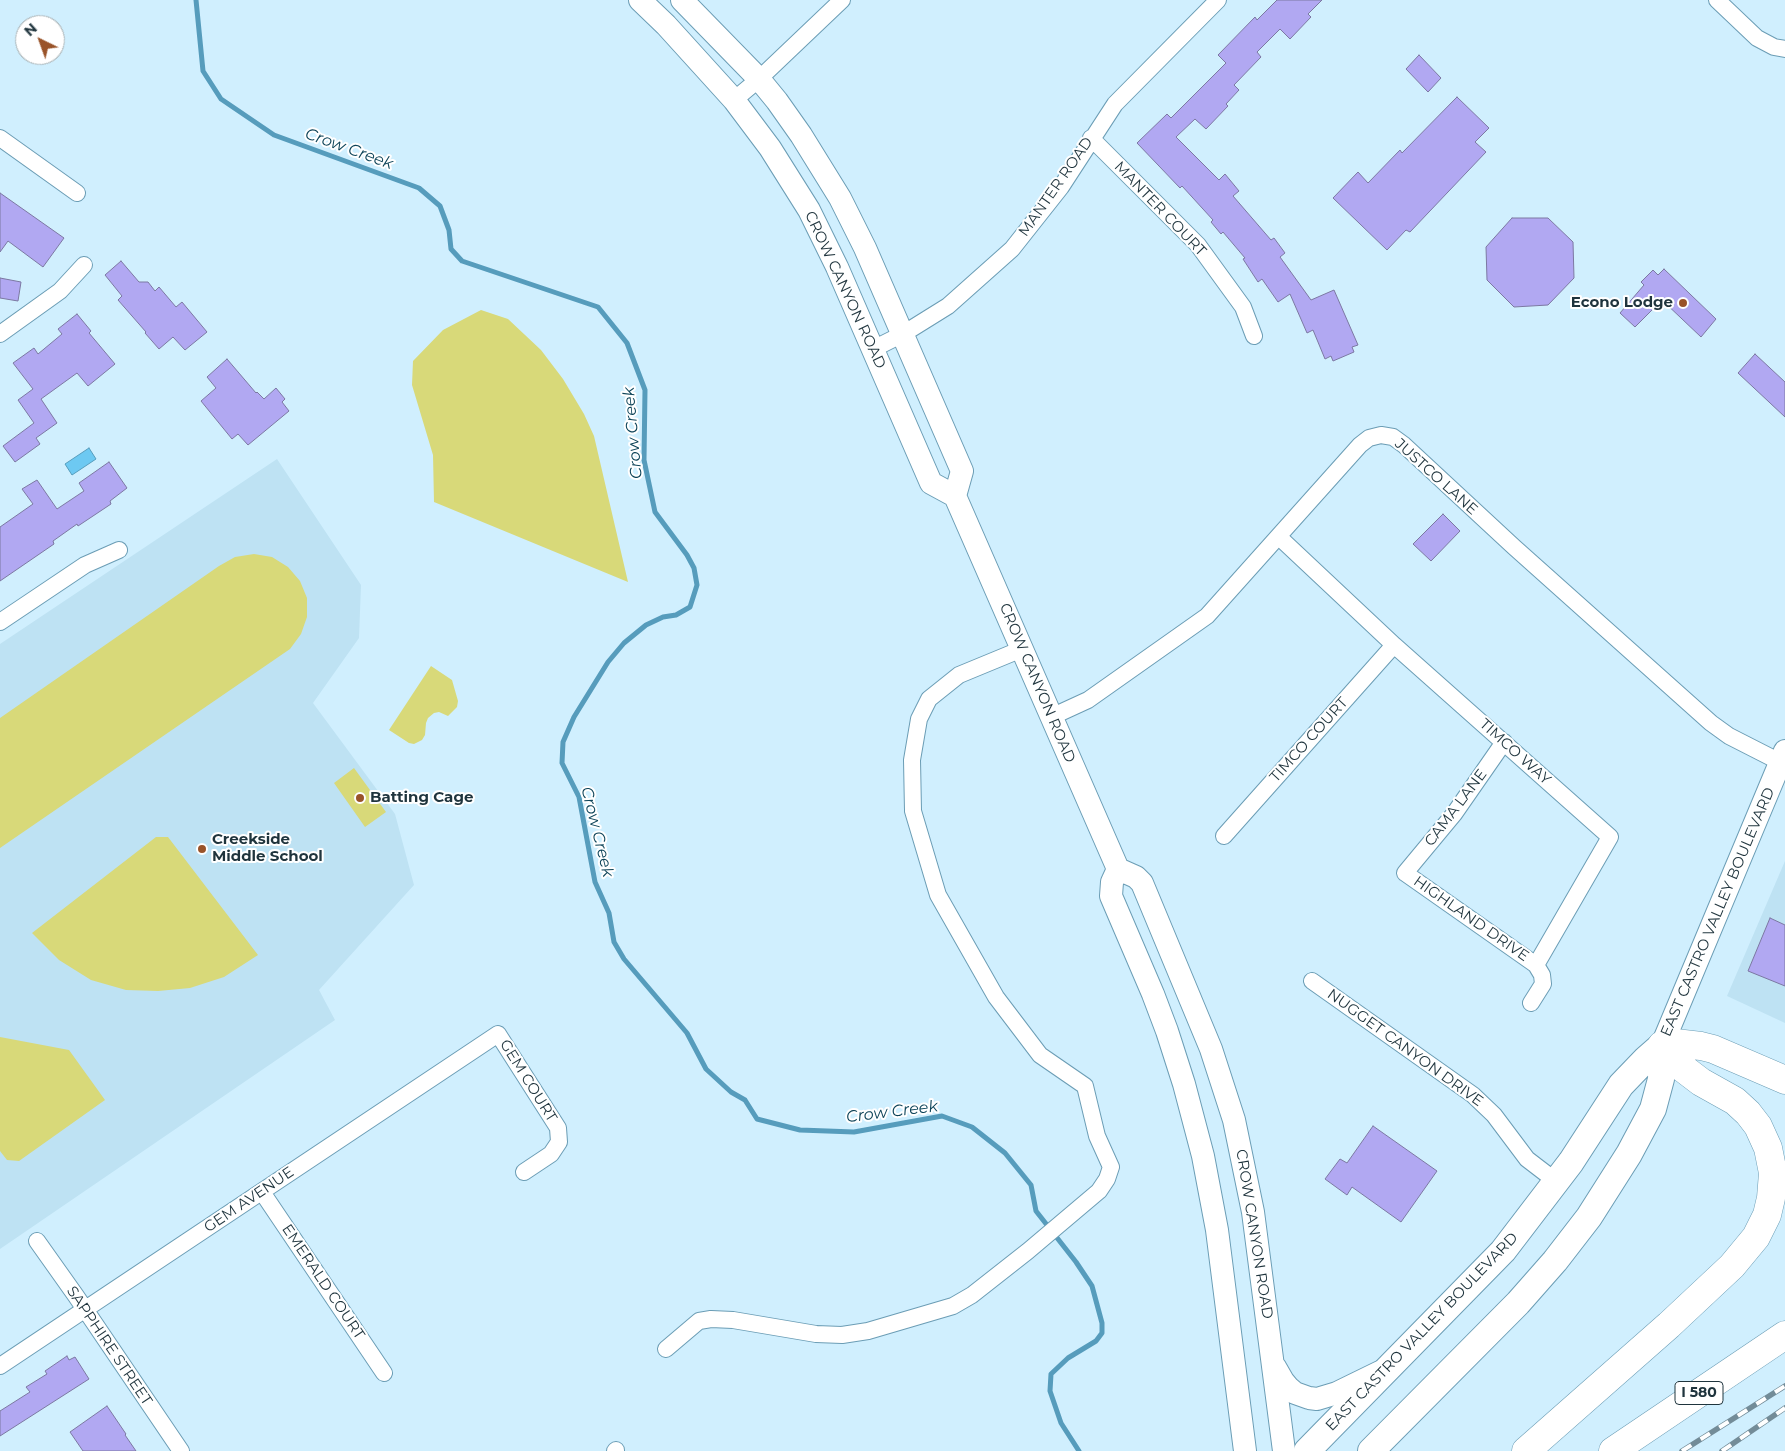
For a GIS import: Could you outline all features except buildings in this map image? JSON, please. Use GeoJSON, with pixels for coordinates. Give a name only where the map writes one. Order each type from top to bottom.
{"type":"FeatureCollection","features":[{"type":"Feature","properties":{"kind":"highway"},"geometry":{"type":"LineString","coordinates":[[1662,1045],[1681,1044],[1713,1049],[1785,1080]]}},
{"type":"Feature","properties":{"kind":"highway"},"geometry":{"type":"LineString","coordinates":[[1526,1451],[1669,1325],[1732,1266],[1756,1237],[1767,1215],[1771,1198],[1773,1173],[1768,1148],[1758,1126],[1735,1101],[1701,1082],[1680,1066],[1662,1045]]}},
{"type":"Feature","properties":{"kind":"highway","name":"I 580"},"geometry":{"type":"LineString","coordinates":[[1613,1451],[1785,1335]]}},
{"type":"Feature","properties":{"kind":"main road","name":"CROW CANYON ROAD"},"geometry":{"type":"LineString","coordinates":[[640,0],[666,25],[734,100],[770,148],[809,210],[838,267],[932,483],[955,496],[1118,870],[1136,877],[1142,883],[1196,1011],[1224,1084],[1241,1147],[1253,1212],[1284,1451]]}},
{"type":"Feature","properties":{"kind":"main road"},"geometry":{"type":"LineString","coordinates":[[682,0],[759,79],[801,136],[840,198],[865,248],[962,470],[955,496]]}},
{"type":"Feature","properties":{"kind":"main road","name":"EAST CASTRO VALLEY BOULEVARD"},"geometry":{"type":"LineString","coordinates":[[1371,1451],[1518,1303],[1555,1261],[1589,1217],[1629,1154],[1653,1108],[1661,1079],[1662,1045],[1783,757]]}},
{"type":"Feature","properties":{"kind":"main road"},"geometry":{"type":"LineString","coordinates":[[1118,870],[1112,882],[1111,896],[1167,1031],[1184,1084],[1203,1156],[1216,1230],[1245,1451]]}},
{"type":"Feature","properties":{"kind":"main road","name":"EAST CASTRO VALLEY BOULEVARD"},"geometry":{"type":"LineString","coordinates":[[1307,1451],[1503,1251],[1557,1182],[1621,1085],[1646,1058],[1662,1045]]}},
{"type":"Feature","properties":{"kind":"main road"},"geometry":{"type":"LineString","coordinates":[[1273,1362],[1282,1381],[1288,1388],[1295,1393],[1317,1399],[1337,1393],[1390,1367]]}},
{"type":"Feature","properties":{"kind":"street"},"geometry":{"type":"LineString","coordinates":[[734,100],[759,79],[842,0]]}},
{"type":"Feature","properties":{"kind":"street","name":"MANTER ROAD"},"geometry":{"type":"LineString","coordinates":[[873,349],[903,334],[948,306],[1012,249],[1061,187],[1091,138],[1115,104],[1218,0]]}},
{"type":"Feature","properties":{"kind":"street"},"geometry":{"type":"LineString","coordinates":[[1717,0],[1762,42],[1774,47],[1785,48]]}},
{"type":"Feature","properties":{"kind":"street"},"geometry":{"type":"LineString","coordinates":[[0,138],[78,193]]}},
{"type":"Feature","properties":{"kind":"street","name":"MANTER COURT"},"geometry":{"type":"LineString","coordinates":[[1091,138],[1198,244],[1243,307],[1254,336]]}},
{"type":"Feature","properties":{"kind":"street"},"geometry":{"type":"LineString","coordinates":[[0,334],[60,291],[84,264]]}},
{"type":"Feature","properties":{"kind":"street","name":"JUSTCO LANE"},"geometry":{"type":"LineString","coordinates":[[1051,717],[1088,700],[1191,628],[1222,600],[1365,441],[1381,435],[1393,437],[1404,445],[1514,547],[1711,723],[1730,736],[1783,757]]}},
{"type":"Feature","properties":{"kind":"street","name":"TIMCO WAY"},"geometry":{"type":"LineString","coordinates":[[1279,537],[1394,644],[1610,837],[1536,965]]}},
{"type":"Feature","properties":{"kind":"street"},"geometry":{"type":"LineString","coordinates":[[0,622],[85,565],[119,550]]}},
{"type":"Feature","properties":{"kind":"street","name":"TIMCO COURT"},"geometry":{"type":"LineString","coordinates":[[1224,836],[1394,644]]}},
{"type":"Feature","properties":{"kind":"street"},"geometry":{"type":"LineString","coordinates":[[666,1349],[699,1321],[711,1319],[733,1320],[823,1335],[842,1335],[868,1331],[962,1302],[1028,1251],[1099,1192],[1107,1179],[1111,1167],[1097,1136],[1085,1086],[1040,1055],[996,997],[938,894],[913,811],[912,760],[920,719],[929,699],[959,675],[1022,649]]}},
{"type":"Feature","properties":{"kind":"street","name":"CAMA LANE"},"geometry":{"type":"LineString","coordinates":[[1405,873],[1454,814],[1504,742]]}},
{"type":"Feature","properties":{"kind":"street","name":"HIGHLAND DRIVE"},"geometry":{"type":"LineString","coordinates":[[1405,873],[1536,965]]}},
{"type":"Feature","properties":{"kind":"street"},"geometry":{"type":"LineString","coordinates":[[1531,1003],[1543,984],[1542,975],[1536,965]]}},
{"type":"Feature","properties":{"kind":"street","name":"NUGGET CANYON DRIVE"},"geometry":{"type":"LineString","coordinates":[[1312,980],[1473,1095],[1494,1115],[1527,1159],[1557,1182]]}},
{"type":"Feature","properties":{"kind":"street","name":"GEM COURT"},"geometry":{"type":"LineString","coordinates":[[498,1034],[558,1128],[559,1142],[551,1154],[524,1172]]}},
{"type":"Feature","properties":{"kind":"street","name":"GEM AVENUE"},"geometry":{"type":"LineString","coordinates":[[0,1366],[498,1034]]}},
{"type":"Feature","properties":{"kind":"street","name":"EMERALD COURT"},"geometry":{"type":"LineString","coordinates":[[262,1192],[384,1373]]}},
{"type":"Feature","properties":{"kind":"street","name":"SAPPHIRE STREET"},"geometry":{"type":"LineString","coordinates":[[36,1241],[181,1451]]}},
{"type":"Feature","properties":{"kind":"shaded area"},"geometry":{"type":"Polygon","coordinates":[[[481,310],[508,319],[541,350],[563,379],[584,414],[594,436],[628,582],[434,502],[433,455],[412,385],[413,361],[443,330],[481,310]]]}},
{"type":"Feature","properties":{"kind":"shaded area","name":"Creekside Middle School"},"geometry":{"type":"Polygon","coordinates":[[[277,459],[361,585],[359,638],[313,703],[395,814],[414,885],[319,990],[335,1020],[0,1249],[0,644],[277,459]]]}},
{"type":"Feature","properties":{"kind":"shaded area"},"geometry":{"type":"Polygon","coordinates":[[[254,554],[272,557],[288,567],[300,581],[307,598],[307,617],[301,634],[290,649],[0,848],[0,718],[219,566],[235,557],[254,554]]]}},
{"type":"Feature","properties":{"kind":"shaded area"},"geometry":{"type":"Polygon","coordinates":[[[431,666],[452,680],[458,701],[457,707],[448,716],[439,712],[434,713],[428,718],[425,735],[422,740],[414,744],[409,743],[389,730],[431,666]]]}},
{"type":"Feature","properties":{"kind":"shaded area","name":"Batting Cage"},"geometry":{"type":"Polygon","coordinates":[[[354,768],[386,812],[365,827],[334,783],[354,768]]]}},
{"type":"Feature","properties":{"kind":"shaded area"},"geometry":{"type":"Polygon","coordinates":[[[156,837],[168,837],[258,955],[224,977],[190,988],[158,991],[126,990],[91,980],[59,960],[32,933],[156,837]]]}},
{"type":"Feature","properties":{"kind":"shaded area"},"geometry":{"type":"Polygon","coordinates":[[[1785,861],[1785,1023],[1727,996],[1785,861]]]}},
{"type":"Feature","properties":{"kind":"shaded area"},"geometry":{"type":"Polygon","coordinates":[[[0,1037],[69,1050],[105,1100],[19,1161],[7,1160],[0,1151],[0,1037]]]}},
{"type":"Feature","properties":{"kind":"water"},"geometry":{"type":"Polygon","coordinates":[[[89,448],[96,459],[72,475],[65,464],[89,448]]]}},
{"type":"Feature","properties":{"kind":"waterway","name":"Crow Creek"},"geometry":{"type":"LineString","coordinates":[[196,0],[203,71],[221,99],[274,135],[419,188],[440,206],[449,230],[451,249],[462,261],[598,307],[627,343],[645,390],[644,460],[655,512],[687,555],[694,568],[697,585],[690,607],[676,615],[663,617],[646,625],[624,643],[608,662],[574,717],[563,742],[562,763],[579,797],[595,882],[609,913],[614,942],[624,959],[687,1033],[706,1069],[731,1092],[745,1100],[757,1119],[800,1130],[854,1132],[942,1116],[972,1127],[1005,1153],[1031,1185],[1036,1211],[1076,1262],[1092,1286],[1102,1323],[1102,1333],[1096,1341],[1068,1358],[1051,1374],[1050,1391],[1061,1423],[1079,1451]]}},
{"type":"Feature","properties":{"kind":"railway"},"geometry":{"type":"LineString","coordinates":[[1682,1451],[1785,1386]]}},
{"type":"Feature","properties":{"kind":"railway"},"geometry":{"type":"LineString","coordinates":[[1722,1451],[1785,1408]]}},
{"type":"Feature","properties":{"kind":"place","name":"Econo Lodge"},"geometry":{"type":"Point","coordinates":[1683,303]}},
{"type":"Feature","properties":{"kind":"place","name":"Batting Cage"},"geometry":{"type":"Point","coordinates":[360,798]}},
{"type":"Feature","properties":{"kind":"place","name":"Creekside Middle School"},"geometry":{"type":"Point","coordinates":[202,849]}}]}
